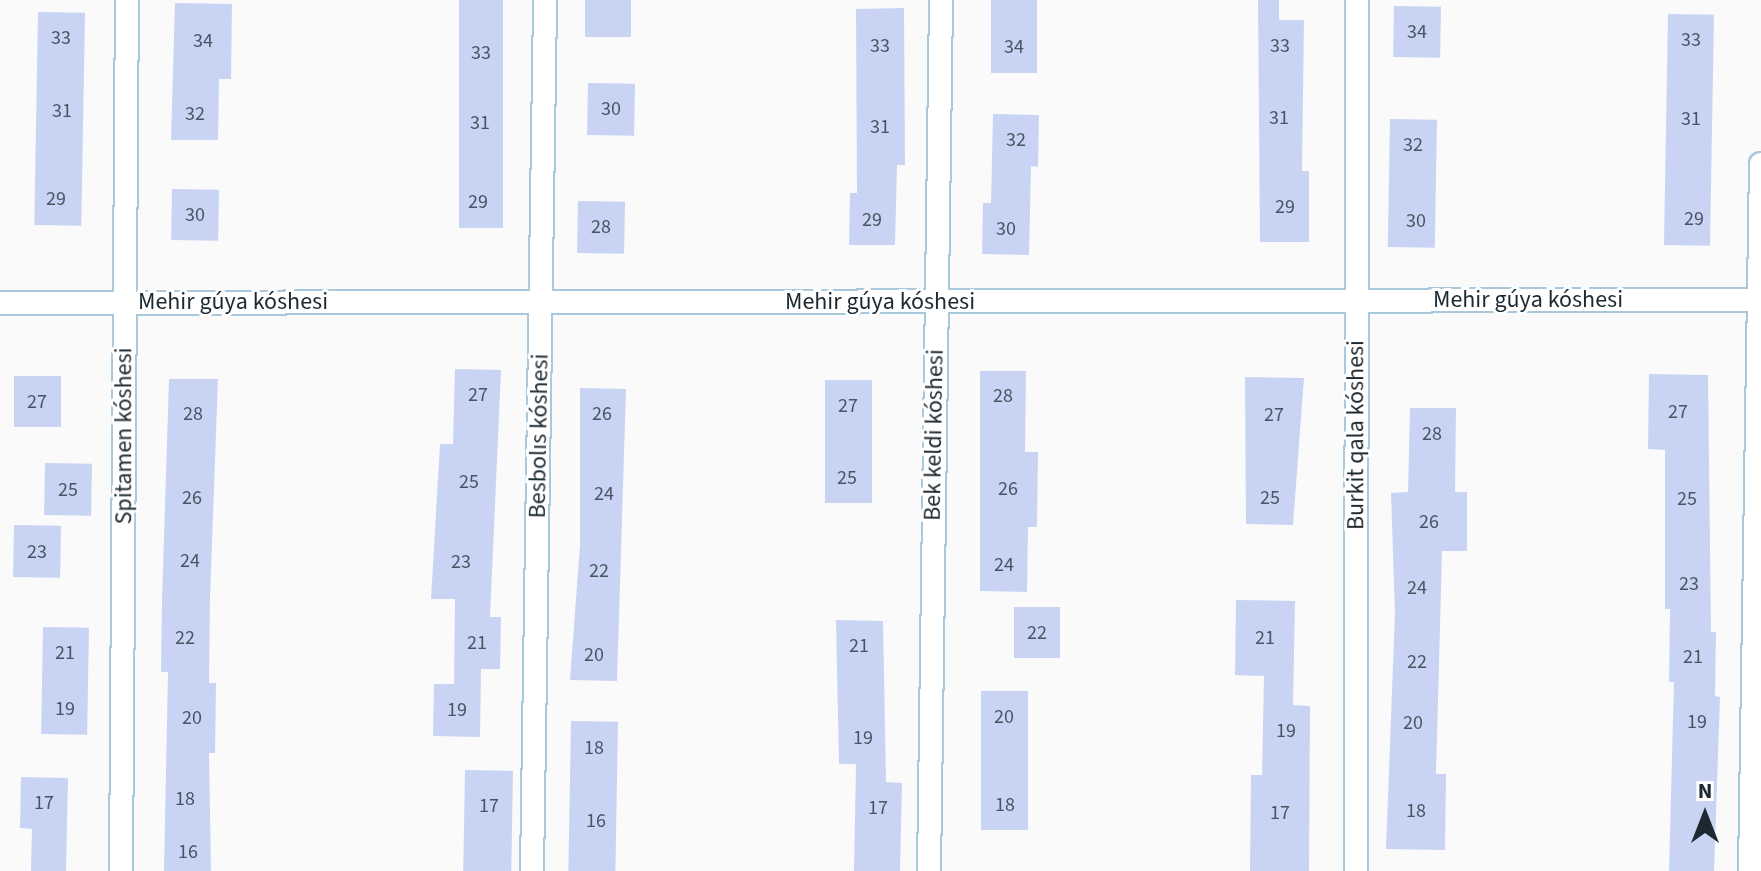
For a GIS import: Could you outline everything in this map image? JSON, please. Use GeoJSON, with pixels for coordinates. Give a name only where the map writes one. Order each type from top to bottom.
{"type":"FeatureCollection","features":[{"type":"Feature","properties":{"kind":"street","name":"Spitamen kóshesi"},"geometry":{"type":"LineString","coordinates":[[121,871],[127,0]]}},
{"type":"Feature","properties":{"kind":"street","name":"Besbolıs kóshesi"},"geometry":{"type":"LineString","coordinates":[[532,871],[545,0]]}},
{"type":"Feature","properties":{"kind":"street","name":"Bek keldi kóshesi"},"geometry":{"type":"LineString","coordinates":[[929,871],[941,0]]}},
{"type":"Feature","properties":{"kind":"street","name":"Burkit qala kóshesi"},"geometry":{"type":"LineString","coordinates":[[1356,871],[1357,0]]}},
{"type":"Feature","properties":{"kind":"street"},"geometry":{"type":"LineString","coordinates":[[1750,871],[1761,164]]}},
{"type":"Feature","properties":{"kind":"street","name":"Mehir gúyа kóshesi"},"geometry":{"type":"LineString","coordinates":[[0,303],[541,299],[935,303],[1758,300]]}},
{"type":"Feature","properties":{"kind":"building"},"geometry":{"type":"Polygon","coordinates":[[[459,0],[503,0],[503,228],[459,228],[459,0]]]}},
{"type":"Feature","properties":{"kind":"building"},"geometry":{"type":"Polygon","coordinates":[[[585,0],[631,0],[631,37],[585,37],[585,0]]]}},
{"type":"Feature","properties":{"kind":"building"},"geometry":{"type":"Polygon","coordinates":[[[991,0],[1037,0],[1037,73],[991,73],[991,0]]]}},
{"type":"Feature","properties":{"kind":"building"},"geometry":{"type":"Polygon","coordinates":[[[1258,0],[1279,0],[1279,20],[1304,20],[1302,171],[1309,171],[1309,242],[1260,242],[1258,0]]]}},
{"type":"Feature","properties":{"kind":"building"},"geometry":{"type":"Polygon","coordinates":[[[175,3],[232,4],[231,79],[219,79],[218,140],[171,140],[175,3]]]}},
{"type":"Feature","properties":{"kind":"building"},"geometry":{"type":"Polygon","coordinates":[[[1394,6],[1441,7],[1440,58],[1393,57],[1394,6]]]}},
{"type":"Feature","properties":{"kind":"building"},"geometry":{"type":"Polygon","coordinates":[[[904,8],[905,165],[897,165],[895,245],[849,245],[850,193],[857,193],[856,9],[904,8]]]}},
{"type":"Feature","properties":{"kind":"building"},"geometry":{"type":"Polygon","coordinates":[[[38,12],[85,13],[81,226],[34,225],[38,12]]]}},
{"type":"Feature","properties":{"kind":"building"},"geometry":{"type":"Polygon","coordinates":[[[1668,14],[1714,15],[1710,246],[1664,245],[1668,14]]]}},
{"type":"Feature","properties":{"kind":"building"},"geometry":{"type":"Polygon","coordinates":[[[588,83],[635,84],[634,136],[587,135],[588,83]]]}},
{"type":"Feature","properties":{"kind":"building"},"geometry":{"type":"Polygon","coordinates":[[[993,114],[1039,115],[1038,167],[1031,166],[1029,255],[982,254],[983,203],[991,203],[993,114]]]}},
{"type":"Feature","properties":{"kind":"building"},"geometry":{"type":"Polygon","coordinates":[[[1390,119],[1437,120],[1435,248],[1388,247],[1390,119]]]}},
{"type":"Feature","properties":{"kind":"building"},"geometry":{"type":"Polygon","coordinates":[[[172,189],[219,190],[218,241],[171,240],[172,189]]]}},
{"type":"Feature","properties":{"kind":"building"},"geometry":{"type":"Polygon","coordinates":[[[578,201],[625,202],[624,254],[577,253],[578,201]]]}},
{"type":"Feature","properties":{"kind":"building"},"geometry":{"type":"Polygon","coordinates":[[[455,369],[501,370],[490,617],[501,617],[500,669],[481,669],[480,737],[433,736],[434,684],[454,684],[455,599],[431,599],[440,444],[453,444],[455,369]]]}},
{"type":"Feature","properties":{"kind":"building"},"geometry":{"type":"Polygon","coordinates":[[[980,371],[1026,371],[1025,452],[1038,452],[1037,527],[1028,527],[1027,592],[980,591],[980,371]]]}},
{"type":"Feature","properties":{"kind":"building"},"geometry":{"type":"Polygon","coordinates":[[[1649,374],[1708,375],[1711,632],[1716,632],[1715,696],[1720,697],[1714,871],[1669,871],[1674,682],[1669,682],[1670,609],[1665,609],[1665,450],[1648,449],[1649,374]]]}},
{"type":"Feature","properties":{"kind":"building"},"geometry":{"type":"Polygon","coordinates":[[[14,376],[61,376],[61,427],[14,427],[14,376]]]}},
{"type":"Feature","properties":{"kind":"building"},"geometry":{"type":"Polygon","coordinates":[[[1245,377],[1304,378],[1293,525],[1246,524],[1245,377]]]}},
{"type":"Feature","properties":{"kind":"building"},"geometry":{"type":"Polygon","coordinates":[[[169,379],[218,379],[210,597],[209,683],[216,683],[215,753],[209,753],[211,871],[164,871],[168,672],[161,672],[169,379]]]}},
{"type":"Feature","properties":{"kind":"building"},"geometry":{"type":"Polygon","coordinates":[[[825,380],[872,380],[872,503],[825,503],[825,380]]]}},
{"type":"Feature","properties":{"kind":"building"},"geometry":{"type":"Polygon","coordinates":[[[580,388],[626,389],[617,681],[570,680],[580,545],[580,388]]]}},
{"type":"Feature","properties":{"kind":"building"},"geometry":{"type":"Polygon","coordinates":[[[1410,408],[1456,408],[1455,492],[1467,492],[1467,551],[1442,551],[1436,774],[1446,774],[1445,850],[1386,849],[1395,613],[1391,493],[1408,492],[1410,408]]]}},
{"type":"Feature","properties":{"kind":"building"},"geometry":{"type":"Polygon","coordinates":[[[45,463],[92,464],[91,516],[44,515],[45,463]]]}},
{"type":"Feature","properties":{"kind":"building"},"geometry":{"type":"Polygon","coordinates":[[[14,525],[61,526],[60,578],[13,577],[14,525]]]}},
{"type":"Feature","properties":{"kind":"building"},"geometry":{"type":"Polygon","coordinates":[[[1236,600],[1295,601],[1293,705],[1310,706],[1309,871],[1250,871],[1251,775],[1262,775],[1264,676],[1235,675],[1236,600]]]}},
{"type":"Feature","properties":{"kind":"building"},"geometry":{"type":"Polygon","coordinates":[[[1014,607],[1060,607],[1060,658],[1014,658],[1014,607]]]}},
{"type":"Feature","properties":{"kind":"building"},"geometry":{"type":"Polygon","coordinates":[[[836,620],[883,621],[886,782],[902,783],[900,871],[854,871],[856,764],[839,764],[836,620]]]}},
{"type":"Feature","properties":{"kind":"building"},"geometry":{"type":"Polygon","coordinates":[[[43,627],[89,628],[87,735],[41,734],[43,627]]]}},
{"type":"Feature","properties":{"kind":"building"},"geometry":{"type":"Polygon","coordinates":[[[981,691],[1028,691],[1028,830],[981,830],[981,691]]]}},
{"type":"Feature","properties":{"kind":"building"},"geometry":{"type":"Polygon","coordinates":[[[571,721],[618,722],[615,871],[568,871],[571,721]]]}},
{"type":"Feature","properties":{"kind":"building"},"geometry":{"type":"Polygon","coordinates":[[[465,770],[513,771],[511,871],[463,871],[465,770]]]}},
{"type":"Feature","properties":{"kind":"building"},"geometry":{"type":"Polygon","coordinates":[[[21,777],[68,778],[66,871],[31,871],[32,829],[20,828],[21,777]]]}}]}
